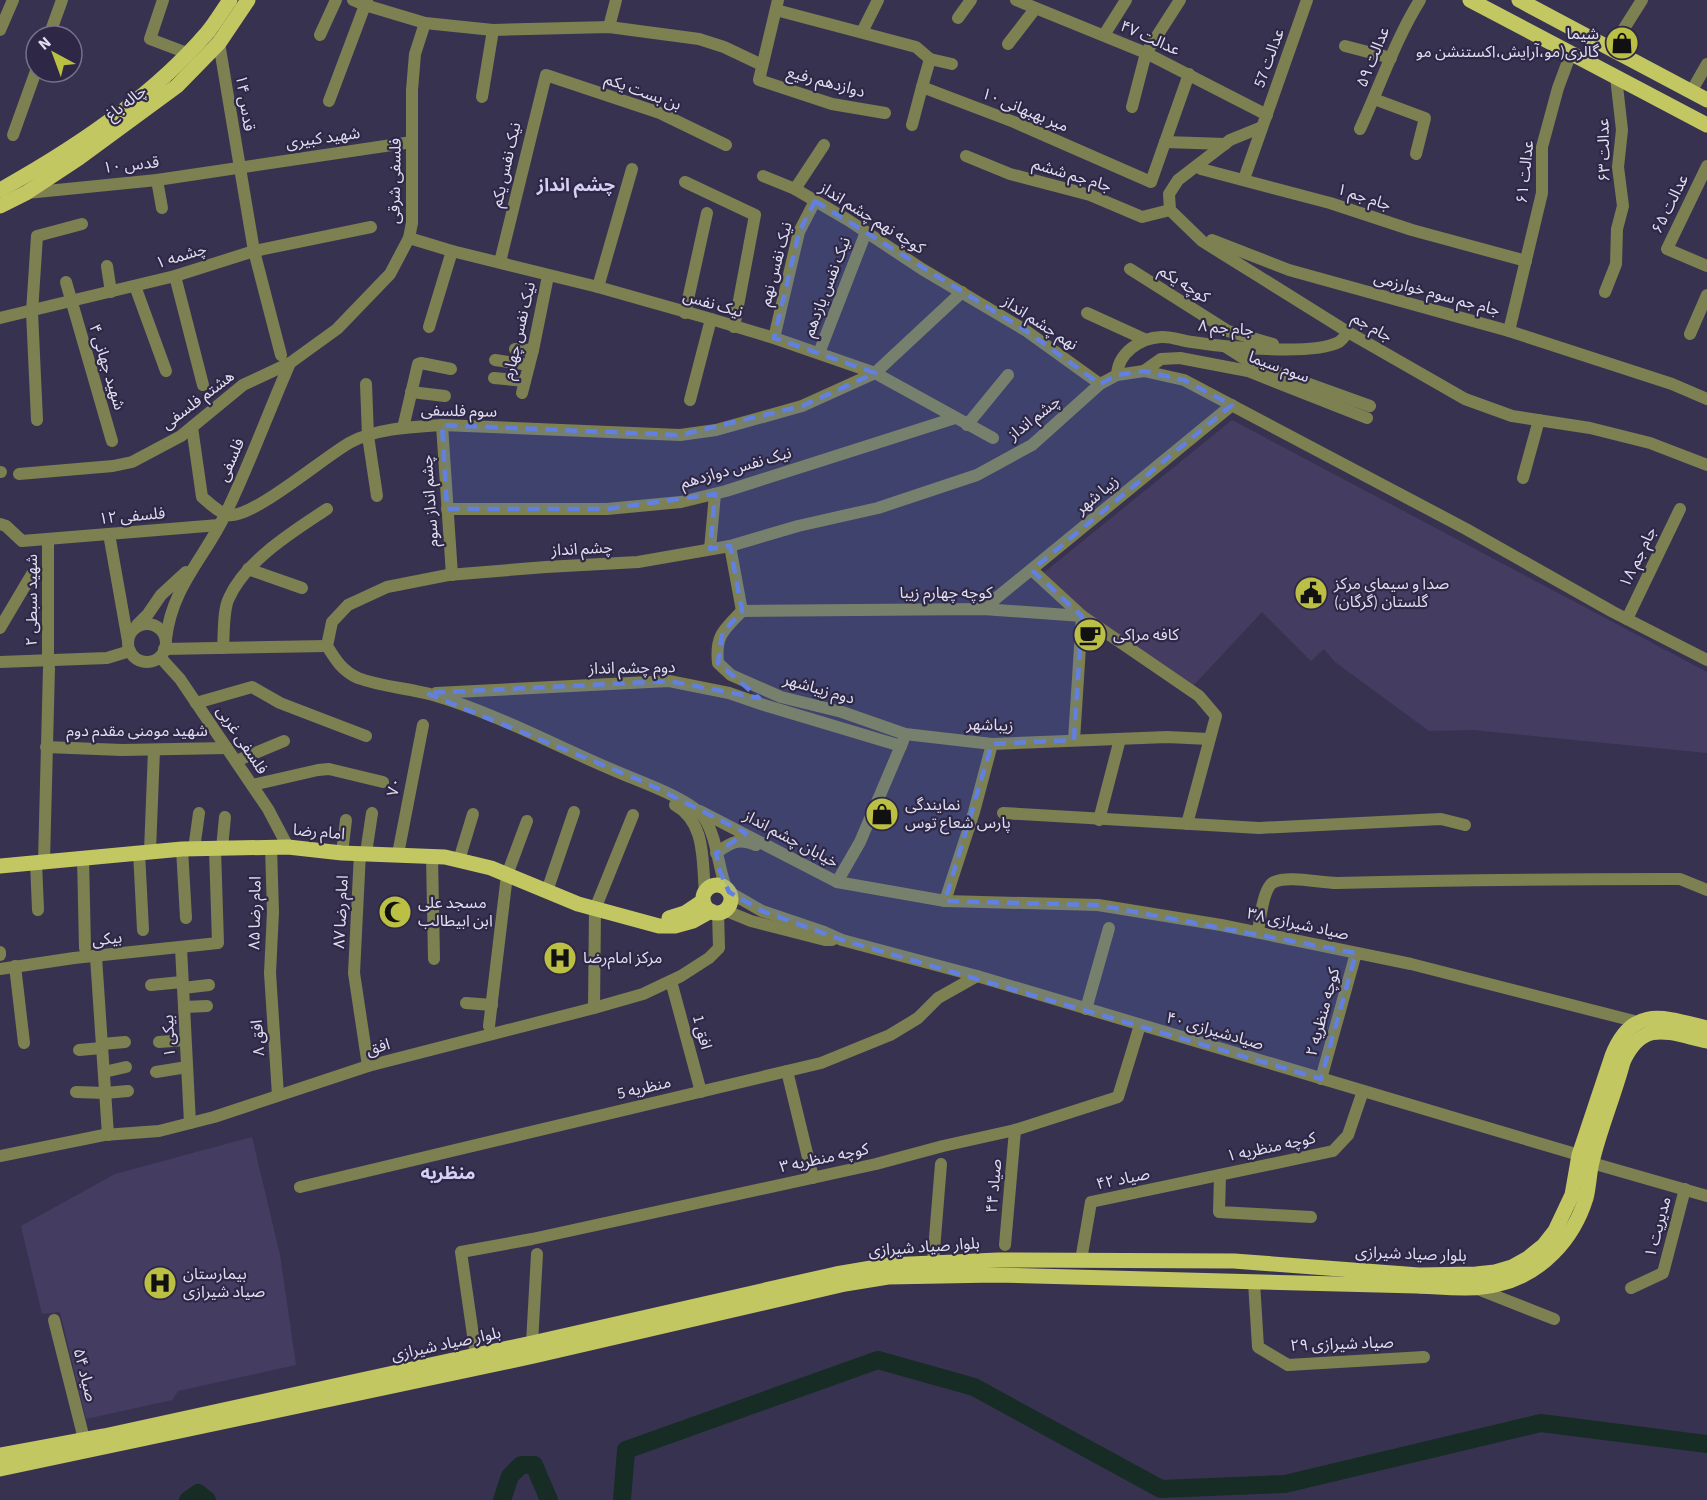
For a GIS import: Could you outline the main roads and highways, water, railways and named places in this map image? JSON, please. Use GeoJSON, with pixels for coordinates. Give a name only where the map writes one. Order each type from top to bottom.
{"type":"FeatureCollection","features":[{"type":"Feature","properties":{"kind":"main road","name":"چاله باغ"},"geometry":{"type":"LineString","coordinates":[[4,184],[71,147],[126,108],[167,74],[187,53],[213,38],[230,0]]}},
{"type":"Feature","properties":{"kind":"main road","name":"چاله باغ"},"geometry":{"type":"LineString","coordinates":[[0,206],[26,193],[80,158],[177,86],[213,38],[248,0]]}},
{"type":"Feature","properties":{"kind":"main road"},"geometry":{"type":"LineString","coordinates":[[1470,0],[1707,125]]}},
{"type":"Feature","properties":{"kind":"main road"},"geometry":{"type":"LineString","coordinates":[[1527,2],[1707,100]]}},
{"type":"Feature","properties":{"kind":"main road","name":"امام رضا"},"geometry":{"type":"LineString","coordinates":[[0,866],[188,849],[288,847],[342,853],[432,856],[459,860],[491,868],[595,909],[659,926],[675,926],[693,921],[712,905]]}},
{"type":"Feature","properties":{"kind":"main road"},"geometry":{"type":"LineString","coordinates":[[717,885],[727,890],[730,901],[712,905],[712,886],[717,885]]}},
{"type":"Feature","properties":{"kind":"main road","name":"بلوار صیاد شیرازی"},"geometry":{"type":"LineString","coordinates":[[0,1468],[533,1350],[845,1284],[888,1277],[995,1275],[1474,1287],[1497,1285],[1517,1279],[1536,1269],[1554,1254],[1566,1238],[1582,1208],[1586,1198],[1585,1159],[1618,1041],[1627,1029],[1638,1022],[1660,1018],[1707,1028]]}},
{"type":"Feature","properties":{"kind":"main road","name":"بلوار صیاد شیرازی"},"geometry":{"type":"LineString","coordinates":[[0,1455],[476,1356],[533,1350],[836,1274],[889,1265],[998,1260],[1234,1261],[1419,1275],[1495,1272],[1512,1267],[1528,1258],[1544,1245],[1555,1231],[1572,1195],[1623,1062],[1629,1049],[1637,1040],[1647,1034],[1667,1032],[1707,1041]]}},
{"type":"Feature","properties":{"kind":"waterway"},"geometry":{"type":"LineString","coordinates":[[622,1500],[626,1450],[878,1360],[974,1387],[1161,1489],[1285,1484],[1541,1423],[1707,1444]]}},
{"type":"Feature","properties":{"kind":"waterway"},"geometry":{"type":"LineString","coordinates":[[502,1500],[510,1476],[521,1465],[534,1465],[549,1500]]}},
{"type":"Feature","properties":{"kind":"waterway"},"geometry":{"type":"LineString","coordinates":[[188,1500],[198,1493],[207,1500]]}},
{"type":"Feature","properties":{"kind":"place","name":"شیما گالری(مو،آرایش،اکستنشن مو"},"geometry":{"type":"Point","coordinates":[1622,43]}},
{"type":"Feature","properties":{"kind":"place","name":"صدا و سیمای مرکز گلستان (گرگان)"},"geometry":{"type":"Point","coordinates":[1311,593]}},
{"type":"Feature","properties":{"kind":"place","name":"کافه مراکی"},"geometry":{"type":"Point","coordinates":[1090,635]}},
{"type":"Feature","properties":{"kind":"place","name":"نمایندگی پارس شعاع توس"},"geometry":{"type":"Point","coordinates":[882,814]}},
{"type":"Feature","properties":{"kind":"place","name":"مسجد علی ابن ابیطالب"},"geometry":{"type":"Point","coordinates":[395,912]}},
{"type":"Feature","properties":{"kind":"place","name":"مرکز امام‌رضا"},"geometry":{"type":"Point","coordinates":[560,958]}},
{"type":"Feature","properties":{"kind":"place","name":"بیمارستان صیاد شیرازی"},"geometry":{"type":"Point","coordinates":[160,1283]}},
{"type":"Feature","properties":{"kind":"district","name":"چشم انداز"},"geometry":{"type":"Point","coordinates":[576,185]}},
{"type":"Feature","properties":{"kind":"district","name":"منظریه"},"geometry":{"type":"Point","coordinates":[448,1173]}}]}
